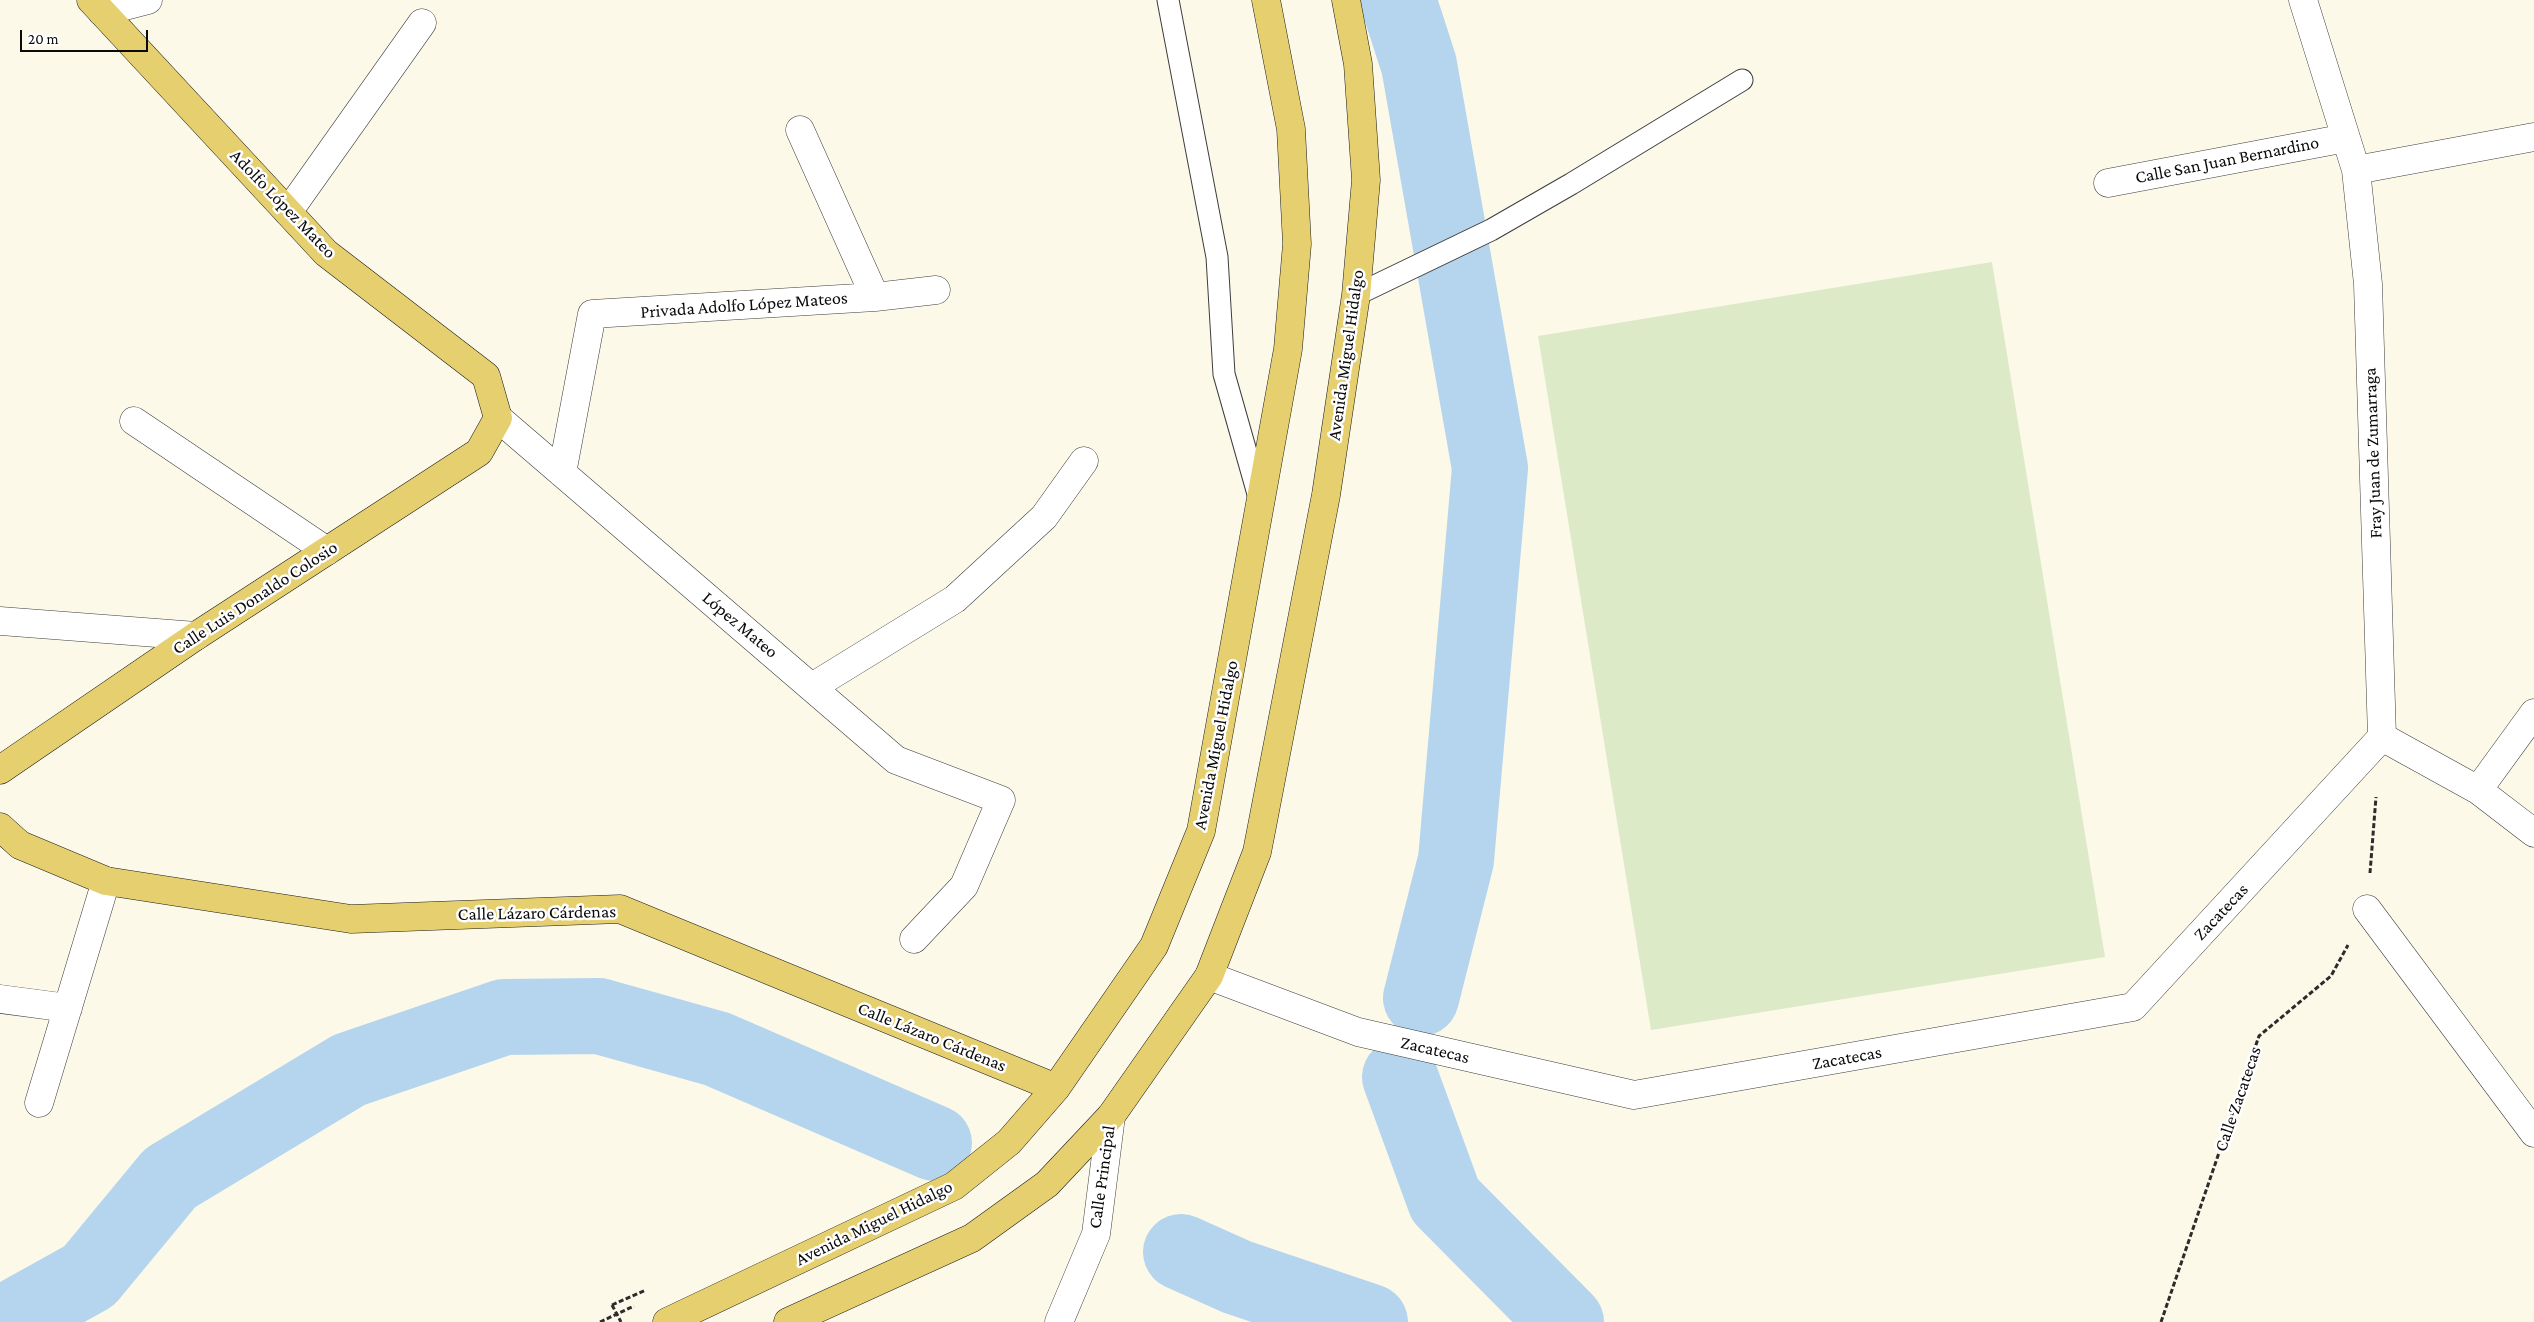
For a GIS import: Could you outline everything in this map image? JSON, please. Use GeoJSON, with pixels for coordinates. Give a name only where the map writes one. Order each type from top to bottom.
{"type":"FeatureCollection","features":[{"type":"Feature","properties":{"kind":"main road","name":"Avenida Miguel Hidalgo"},"geometry":{"type":"LineString","coordinates":[[667,1322],[954,1186],[1009,1142],[1056,1088],[1154,946],[1201,831],[1288,348],[1297,244],[1291,129],[1266,0]]}},
{"type":"Feature","properties":{"kind":"main road","name":"Avenida Miguel Hidalgo"},"geometry":{"type":"LineString","coordinates":[[788,1322],[972,1238],[1047,1184],[1111,1116],[1209,976],[1257,852],[1326,495],[1356,295],[1366,180],[1358,64],[1346,0]]}},
{"type":"Feature","properties":{"kind":"main road","name":"Adolfo López Mateo"},"geometry":{"type":"LineString","coordinates":[[96,6],[326,253],[486,376],[498,418]]}},
{"type":"Feature","properties":{"kind":"main road","name":"Calle Luis Donaldo Colosio"},"geometry":{"type":"LineString","coordinates":[[0,770],[196,636],[479,452],[498,418]]}},
{"type":"Feature","properties":{"kind":"main road","name":"Calle Lázaro Cárdenas"},"geometry":{"type":"LineString","coordinates":[[0,827],[20,845],[106,881],[351,919],[620,909],[1056,1088]]}},
{"type":"Feature","properties":{"kind":"street"},"geometry":{"type":"LineString","coordinates":[[96,6],[148,0]]}},
{"type":"Feature","properties":{"kind":"street","name":"Fray Juan de Zumarraga"},"geometry":{"type":"LineString","coordinates":[[2303,0],[2356,170],[2368,284],[2382,737]]}},
{"type":"Feature","properties":{"kind":"street"},"geometry":{"type":"LineString","coordinates":[[288,212],[422,23]]}},
{"type":"Feature","properties":{"kind":"street","name":"Privada Adolfo López Mateos"},"geometry":{"type":"LineString","coordinates":[[562,473],[592,314],[875,297],[800,130]]}},
{"type":"Feature","properties":{"kind":"street"},"geometry":{"type":"LineString","coordinates":[[2356,170],[2534,137]]}},
{"type":"Feature","properties":{"kind":"street","name":"Calle San Juan Bernardino"},"geometry":{"type":"LineString","coordinates":[[2108,183],[2346,138]]}},
{"type":"Feature","properties":{"kind":"street"},"geometry":{"type":"LineString","coordinates":[[875,297],[936,290]]}},
{"type":"Feature","properties":{"kind":"street","name":"López Mateo"},"geometry":{"type":"LineString","coordinates":[[498,418],[896,760],[1001,800],[964,886],[914,939]]}},
{"type":"Feature","properties":{"kind":"street"},"geometry":{"type":"LineString","coordinates":[[134,421],[327,551]]}},
{"type":"Feature","properties":{"kind":"street"},"geometry":{"type":"LineString","coordinates":[[812,687],[955,599],[1044,517],[1084,461]]}},
{"type":"Feature","properties":{"kind":"street"},"geometry":{"type":"LineString","coordinates":[[0,621],[196,636]]}},
{"type":"Feature","properties":{"kind":"street"},"geometry":{"type":"LineString","coordinates":[[2478,790],[2534,713]]}},
{"type":"Feature","properties":{"kind":"street"},"geometry":{"type":"LineString","coordinates":[[2382,737],[2478,790],[2527,821]]}},
{"type":"Feature","properties":{"kind":"street","name":"Zacatecas"},"geometry":{"type":"LineString","coordinates":[[1209,976],[1358,1032],[1634,1095],[2133,1007],[2382,737]]}},
{"type":"Feature","properties":{"kind":"street"},"geometry":{"type":"LineString","coordinates":[[39,1103],[106,881]]}},
{"type":"Feature","properties":{"kind":"street"},"geometry":{"type":"LineString","coordinates":[[2367,909],[2534,1133]]}},
{"type":"Feature","properties":{"kind":"street"},"geometry":{"type":"LineString","coordinates":[[0,999],[68,1008]]}},
{"type":"Feature","properties":{"kind":"street","name":"Calle Principal"},"geometry":{"type":"LineString","coordinates":[[1058,1322],[1096,1234],[1111,1116]]}},
{"type":"Feature","properties":{"kind":"lane"},"geometry":{"type":"LineString","coordinates":[[1168,0],[1217,257],[1224,374],[1260,503]]}},
{"type":"Feature","properties":{"kind":"lane"},"geometry":{"type":"LineString","coordinates":[[1356,295],[1410,267],[1491,230],[1571,184],[1742,80]]}},
{"type":"Feature","properties":{"kind":"path","name":"Calle Zacatecas"},"geometry":{"type":"LineString","coordinates":[[2161,1322],[2260,1036],[2331,976],[2367,909],[2377,794]]}},
{"type":"Feature","properties":{"kind":"path"},"geometry":{"type":"LineString","coordinates":[[612,1306],[621,1322]]}},
{"type":"Feature","properties":{"kind":"green space"},"geometry":{"type":"Polygon","coordinates":[[[1992,262],[2105,957],[1651,1030],[1538,336],[1992,262]]]}},
{"type":"Feature","properties":{"kind":"waterway"},"geometry":{"type":"LineString","coordinates":[[1398,0],[1419,65],[1490,468],[1456,860],[1421,998]]}},
{"type":"Feature","properties":{"kind":"waterway"},"geometry":{"type":"LineString","coordinates":[[6,1322],[89,1276],[170,1178],[349,1070],[504,1017],[599,1016],[717,1049],[934,1143]]}},
{"type":"Feature","properties":{"kind":"waterway"},"geometry":{"type":"LineString","coordinates":[[1400,1077],[1445,1200],[1566,1322]]}},
{"type":"Feature","properties":{"kind":"waterway"},"geometry":{"type":"LineString","coordinates":[[1181,1252],[1237,1277],[1370,1322]]}}]}
